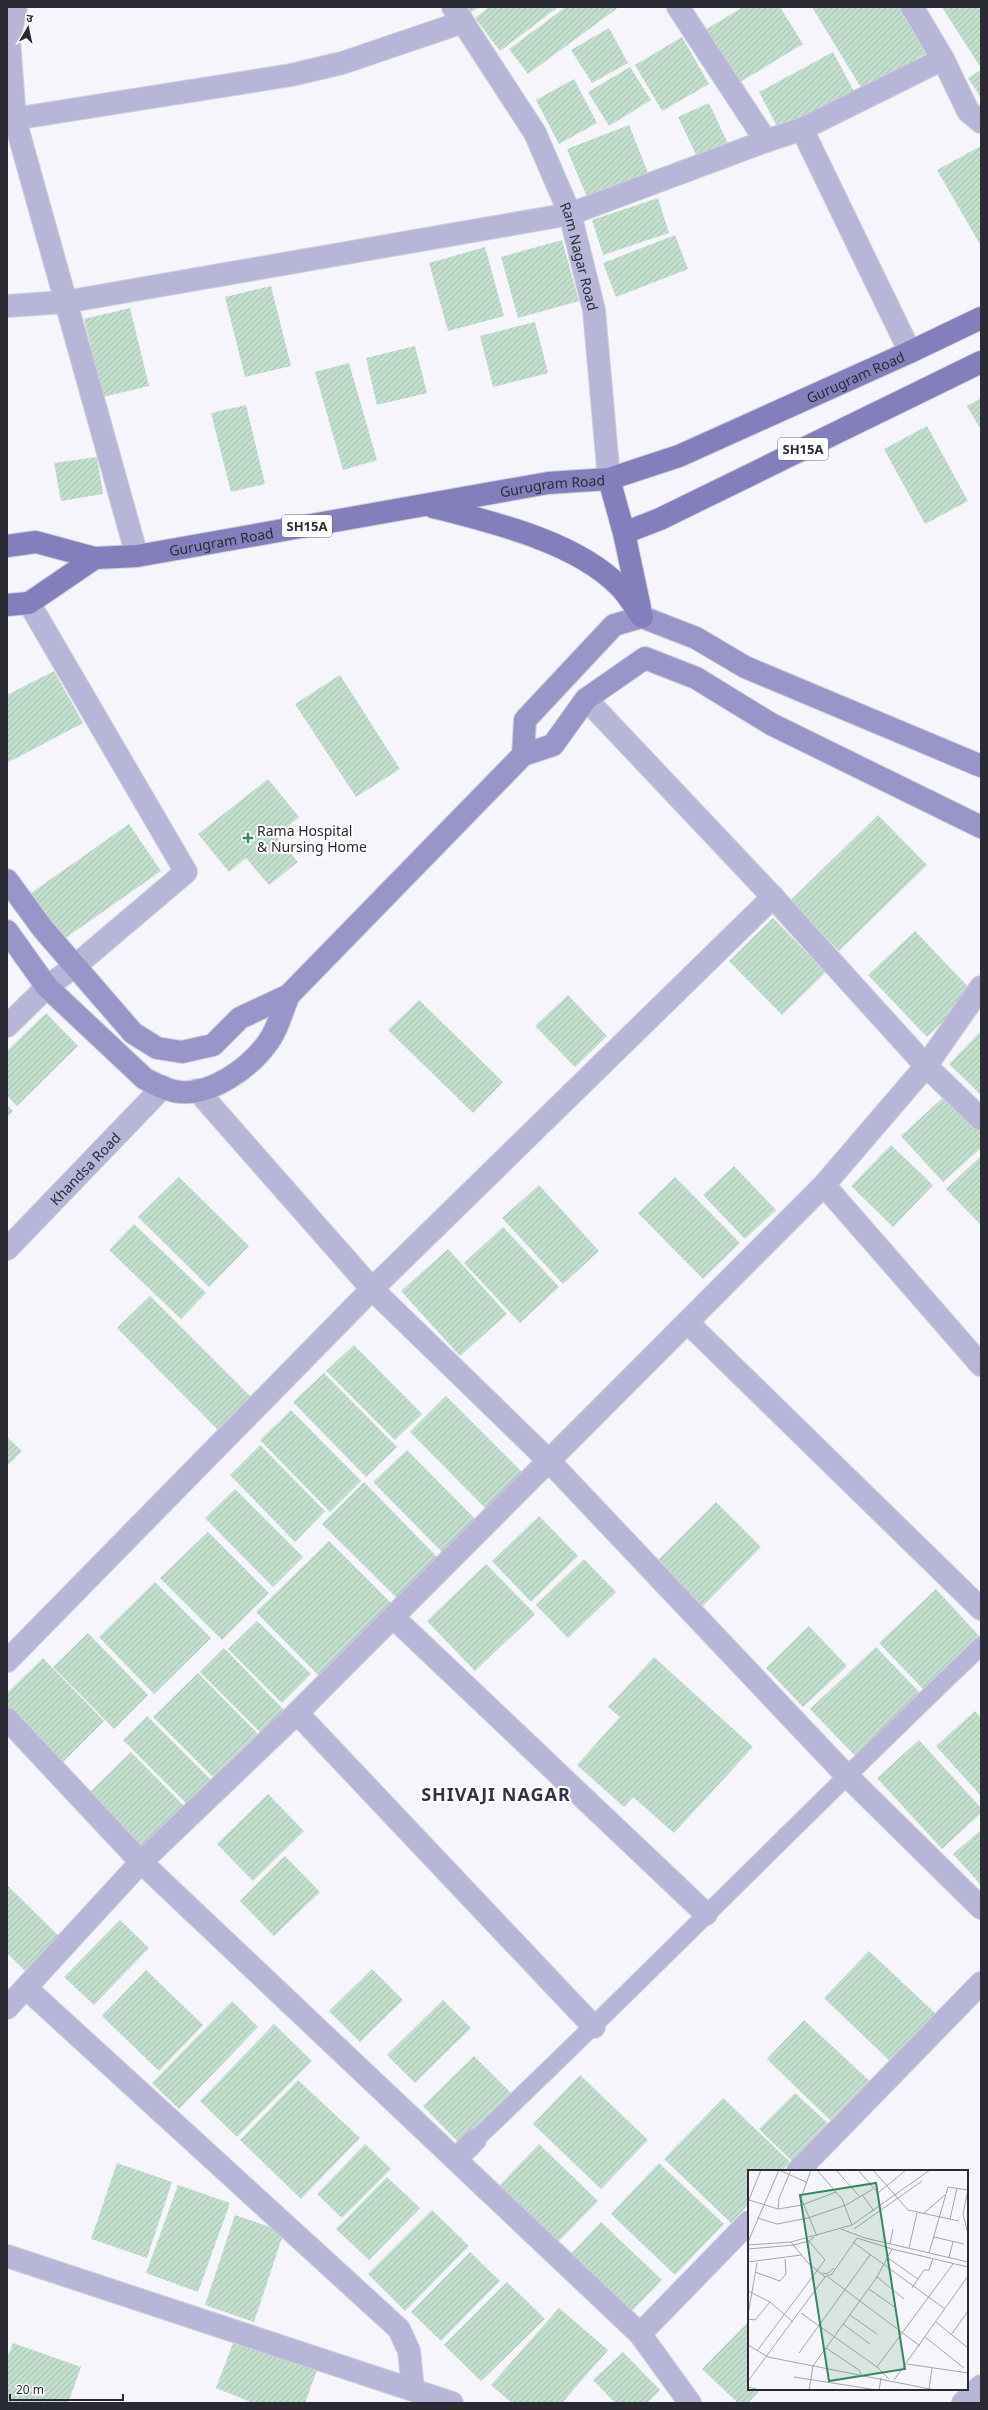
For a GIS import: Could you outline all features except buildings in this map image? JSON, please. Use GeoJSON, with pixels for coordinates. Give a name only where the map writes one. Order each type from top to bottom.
{"type":"FeatureCollection","features":[{"type":"Feature","properties":{"kind":"main road","name":"Gurugram Road"},"geometry":{"type":"LineString","coordinates":[[7,546],[36,542],[95,558],[137,556],[548,483],[609,479],[679,456],[910,352],[981,318]]}},
{"type":"Feature","properties":{"kind":"main road","name":"SH15A"},"geometry":{"type":"LineString","coordinates":[[624,533],[660,519],[981,362]]}},
{"type":"Feature","properties":{"kind":"main road","name":"Ram Nagar Road"},"geometry":{"type":"LineString","coordinates":[[609,479],[624,533],[642,617]]}},
{"type":"Feature","properties":{"kind":"main road"},"geometry":{"type":"LineString","coordinates":[[424,505],[483,520],[535,536],[595,566],[620,587],[642,617],[696,638],[745,667],[981,766]]}},
{"type":"Feature","properties":{"kind":"main road"},"geometry":{"type":"LineString","coordinates":[[7,605],[29,603],[95,558]]}},
{"type":"Feature","properties":{"kind":"main road"},"geometry":{"type":"LineString","coordinates":[[523,755],[525,720],[614,625],[642,617]]}},
{"type":"Feature","properties":{"kind":"main road"},"geometry":{"type":"LineString","coordinates":[[7,931],[47,987],[145,1079],[163,1087],[180,1092],[197,1090],[232,1077],[253,1060],[267,1044],[290,995],[523,755],[553,744],[586,699],[644,658],[696,678],[771,724],[981,827]]}},
{"type":"Feature","properties":{"kind":"main road"},"geometry":{"type":"LineString","coordinates":[[7,880],[43,929],[133,1032],[157,1048],[182,1052],[213,1045],[240,1018],[290,995]]}},
{"type":"Feature","properties":{"kind":"street"},"geometry":{"type":"LineString","coordinates":[[16,7],[9,40],[11,120],[65,302],[137,556]]}},
{"type":"Feature","properties":{"kind":"street"},"geometry":{"type":"LineString","coordinates":[[678,7],[766,141]]}},
{"type":"Feature","properties":{"kind":"street"},"geometry":{"type":"LineString","coordinates":[[912,7],[943,59],[968,111],[981,122]]}},
{"type":"Feature","properties":{"kind":"street"},"geometry":{"type":"LineString","coordinates":[[11,120],[291,74],[342,63],[458,15]]}},
{"type":"Feature","properties":{"kind":"street","name":"Ram Nagar Road"},"geometry":{"type":"LineString","coordinates":[[458,15],[535,133],[570,214],[594,310],[609,479]]}},
{"type":"Feature","properties":{"kind":"street"},"geometry":{"type":"LineString","coordinates":[[7,306],[65,302],[570,214],[802,129],[943,59]]}},
{"type":"Feature","properties":{"kind":"street"},"geometry":{"type":"LineString","coordinates":[[802,129],[910,352]]}},
{"type":"Feature","properties":{"kind":"street"},"geometry":{"type":"LineString","coordinates":[[7,1026],[47,987],[75,966],[186,872],[29,603]]}},
{"type":"Feature","properties":{"kind":"street"},"geometry":{"type":"LineString","coordinates":[[586,699],[773,897],[926,1066],[981,1119]]}},
{"type":"Feature","properties":{"kind":"street"},"geometry":{"type":"LineString","coordinates":[[7,1661],[372,1289],[773,897]]}},
{"type":"Feature","properties":{"kind":"street"},"geometry":{"type":"LineString","coordinates":[[7,2008],[141,1862],[297,1713],[688,1323],[824,1185],[926,1066],[981,987]]}},
{"type":"Feature","properties":{"kind":"street","name":"Khandsa Road"},"geometry":{"type":"LineString","coordinates":[[7,1249],[163,1087]]}},
{"type":"Feature","properties":{"kind":"street"},"geometry":{"type":"LineString","coordinates":[[197,1090],[372,1289],[549,1461],[846,1775],[981,1908]]}},
{"type":"Feature","properties":{"kind":"street"},"geometry":{"type":"LineString","coordinates":[[824,1185],[981,1365]]}},
{"type":"Feature","properties":{"kind":"street"},"geometry":{"type":"LineString","coordinates":[[688,1323],[981,1609]]}},
{"type":"Feature","properties":{"kind":"street"},"geometry":{"type":"LineString","coordinates":[[393,1617],[706,1914]]}},
{"type":"Feature","properties":{"kind":"street"},"geometry":{"type":"LineString","coordinates":[[297,1713],[594,2027]]}},
{"type":"Feature","properties":{"kind":"street"},"geometry":{"type":"LineString","coordinates":[[7,1719],[141,1862],[457,2158],[640,2334],[690,2403]]}},
{"type":"Feature","properties":{"kind":"street"},"geometry":{"type":"LineString","coordinates":[[799,2170],[981,1983]]}},
{"type":"Feature","properties":{"kind":"street"},"geometry":{"type":"LineString","coordinates":[[26,1988],[399,2329],[409,2351],[413,2389]]}},
{"type":"Feature","properties":{"kind":"street"},"geometry":{"type":"LineString","coordinates":[[457,2158],[475,2140]]}},
{"type":"Feature","properties":{"kind":"street"},"geometry":{"type":"LineString","coordinates":[[640,2334],[748,2223]]}},
{"type":"Feature","properties":{"kind":"street"},"geometry":{"type":"LineString","coordinates":[[7,2256],[452,2403]]}},
{"type":"Feature","properties":{"kind":"street"},"geometry":{"type":"LineString","coordinates":[[963,2403],[981,2386]]}},
{"type":"Feature","properties":{"kind":"lane"},"geometry":{"type":"LineString","coordinates":[[475,2140],[594,2027],[846,1775],[981,1646]]}},
{"type":"Feature","properties":{"kind":"place","name":"Rama Hospital & Nursing Home"},"geometry":{"type":"Point","coordinates":[248,838]}},
{"type":"Feature","properties":{"kind":"district","name":"SHIVAJI NAGAR"},"geometry":{"type":"Point","coordinates":[496,1794]}}]}
